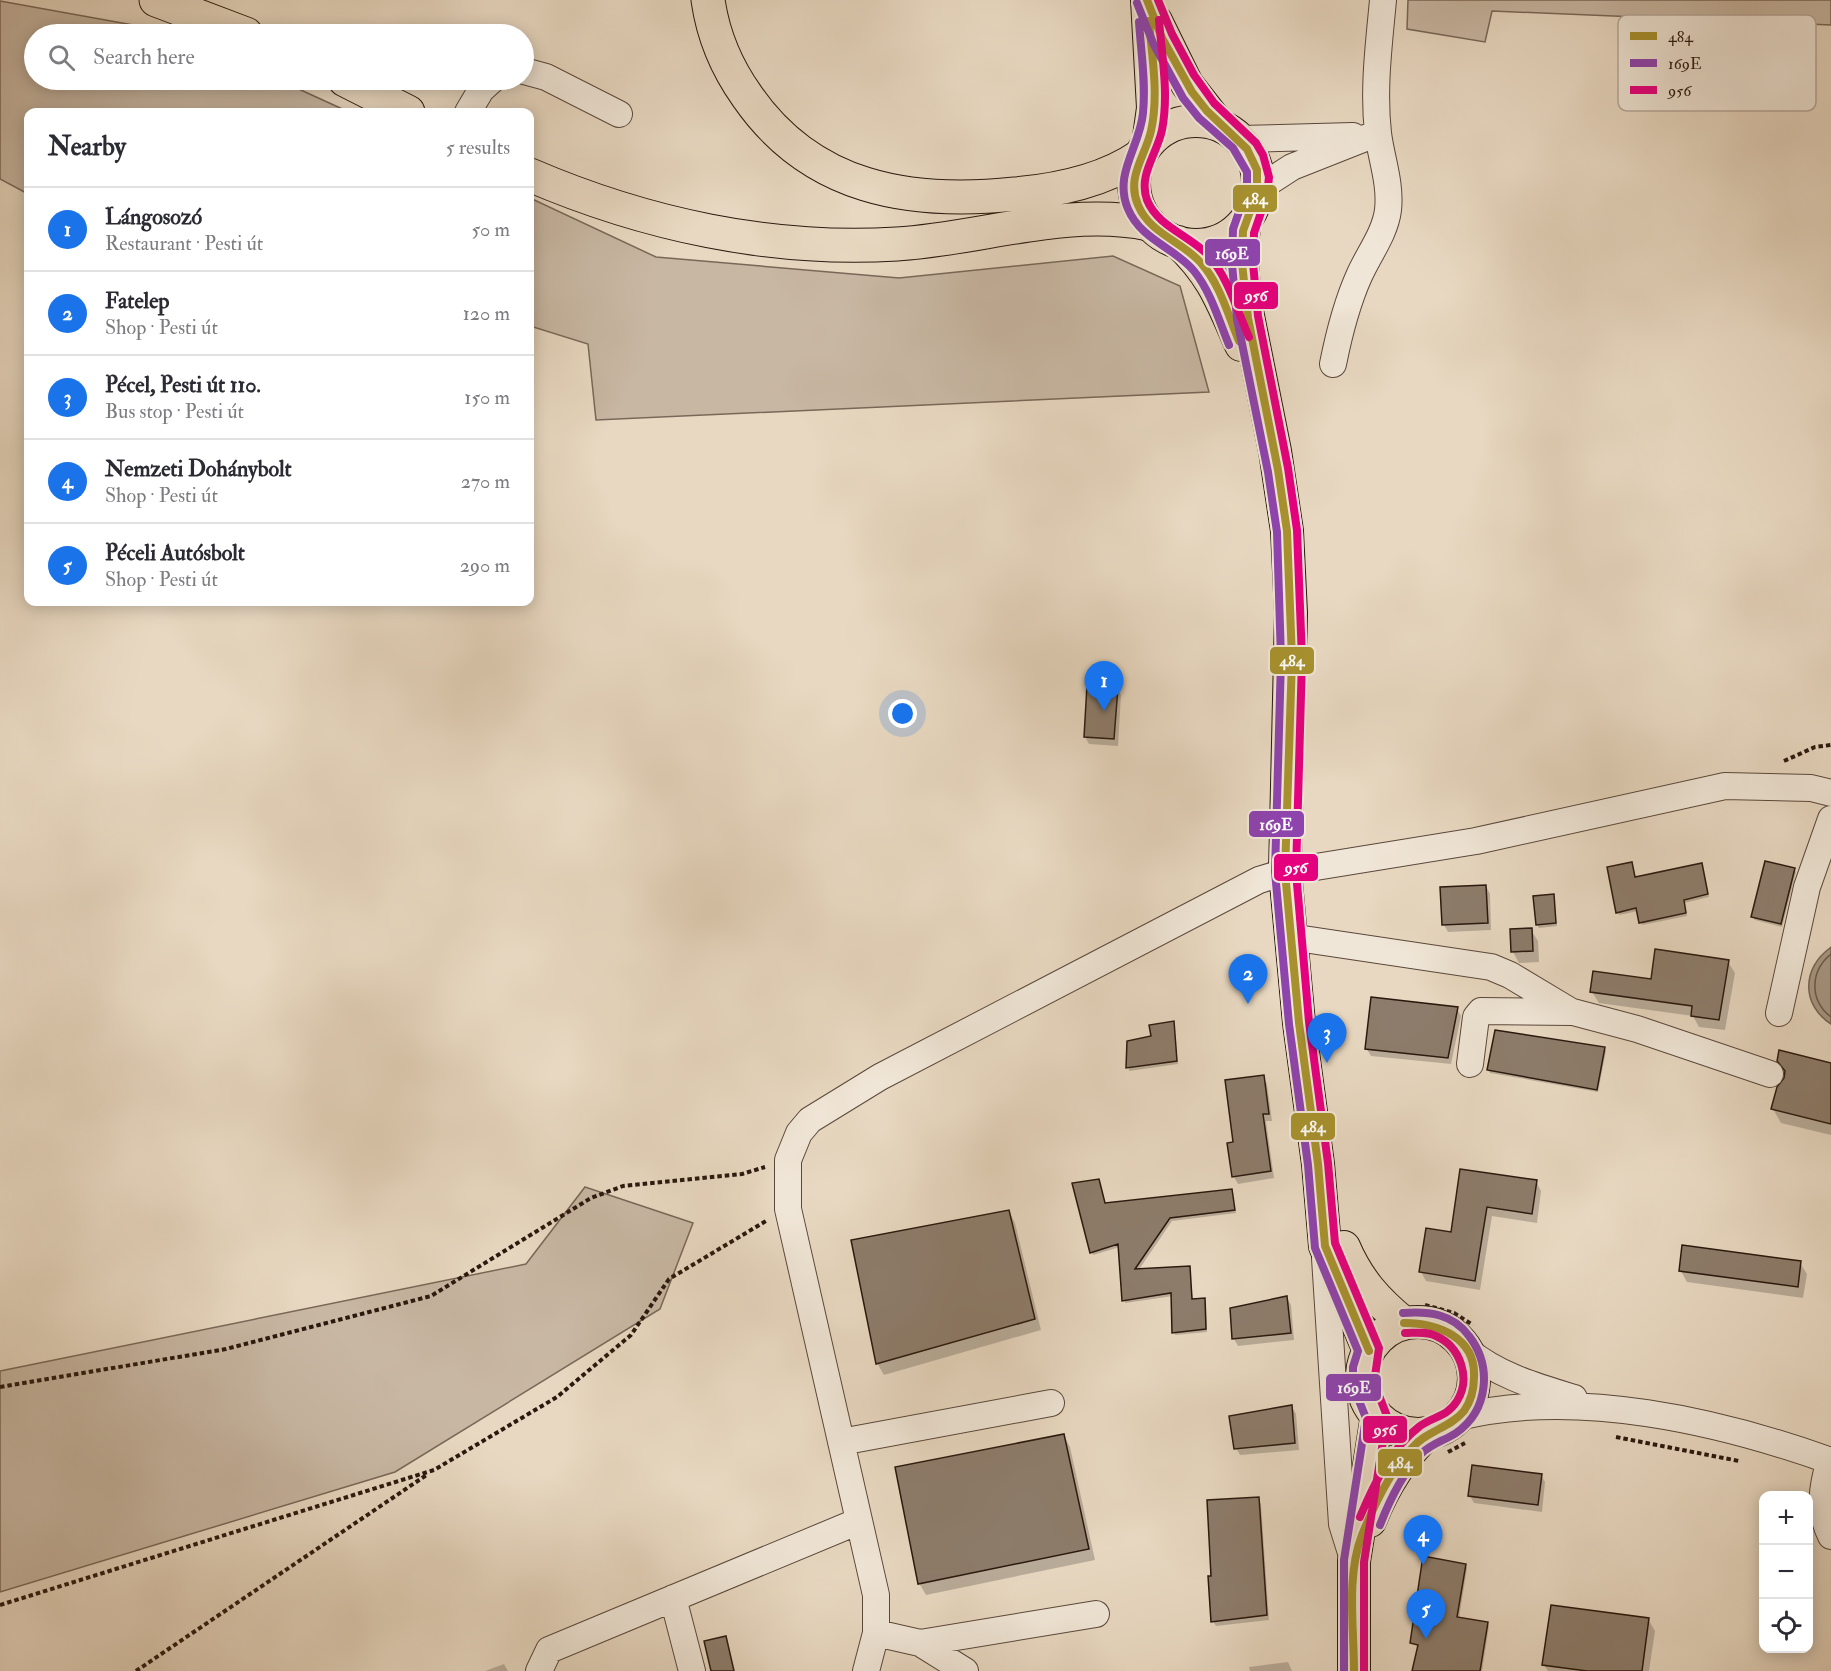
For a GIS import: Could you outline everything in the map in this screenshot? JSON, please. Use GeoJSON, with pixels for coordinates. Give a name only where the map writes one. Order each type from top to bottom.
{"type":"FeatureCollection","features":[{"type":"Feature","properties":{"kind":"highway"},"geometry":{"type":"LineString","coordinates":[[156,0],[220,24]]}},
{"type":"Feature","properties":{"kind":"highway"},"geometry":{"type":"LineString","coordinates":[[708,0],[720,47],[737,82],[758,111],[791,147],[818,166],[852,180],[915,195],[996,196],[1032,192],[1101,178],[1119,171],[1144,150]]}},
{"type":"Feature","properties":{"kind":"highway"},"geometry":{"type":"LineString","coordinates":[[365,90],[400,108]]}},
{"type":"Feature","properties":{"kind":"highway"},"geometry":{"type":"LineString","coordinates":[[534,177],[595,200],[652,218],[738,236],[807,244],[897,244],[1077,220],[1126,219],[1149,224]]}},
{"type":"Feature","properties":{"kind":"main road"},"geometry":{"type":"LineString","coordinates":[[1148,2],[1153,108],[1144,150],[1135,172],[1134,189],[1137,203],[1149,224],[1178,242],[1200,263],[1211,278],[1261,393]]}},
{"type":"Feature","properties":{"kind":"main road"},"geometry":{"type":"LineString","coordinates":[[1148,2],[1187,84],[1253,158],[1258,172],[1258,189],[1254,204],[1245,221],[1226,238],[1202,245],[1178,242]]}},
{"type":"Feature","properties":{"kind":"main road"},"geometry":{"type":"LineString","coordinates":[[1144,150],[1157,134],[1174,125],[1191,121],[1230,132]]}},
{"type":"Feature","properties":{"kind":"main road"},"geometry":{"type":"LineString","coordinates":[[1245,221],[1242,270],[1261,393],[1282,495],[1292,614],[1285,872],[1299,1023],[1318,1164],[1324,1246],[1370,1352]]}},
{"type":"Feature","properties":{"kind":"main road"},"geometry":{"type":"LineString","coordinates":[[1318,1164],[1334,1221],[1351,1263],[1378,1303],[1412,1313],[1422,1322],[1440,1326],[1455,1335],[1474,1341],[1474,1384],[1469,1402],[1459,1417],[1444,1428],[1427,1434],[1409,1434],[1392,1428],[1377,1416],[1366,1399],[1362,1380],[1364,1361],[1373,1344],[1412,1313]]}},
{"type":"Feature","properties":{"kind":"main road"},"geometry":{"type":"LineString","coordinates":[[1354,1671],[1354,1561],[1377,1416]]}},
{"type":"Feature","properties":{"kind":"main road"},"geometry":{"type":"LineString","coordinates":[[1354,1561],[1379,1499],[1412,1447],[1427,1434]]}},
{"type":"Feature","properties":{"kind":"street"},"geometry":{"type":"LineString","coordinates":[[1333,364],[1346,308],[1359,275],[1378,241],[1388,211],[1387,175],[1372,134],[1383,0]]}},
{"type":"Feature","properties":{"kind":"street"},"geometry":{"type":"LineString","coordinates":[[534,73],[546,76],[619,114]]}},
{"type":"Feature","properties":{"kind":"street"},"geometry":{"type":"LineString","coordinates":[[470,108],[481,90]]}},
{"type":"Feature","properties":{"kind":"street"},"geometry":{"type":"LineString","coordinates":[[1230,132],[1372,134]]}},
{"type":"Feature","properties":{"kind":"street"},"geometry":{"type":"LineString","coordinates":[[1258,189],[1293,166],[1372,134]]}},
{"type":"Feature","properties":{"kind":"street"},"geometry":{"type":"LineString","coordinates":[[866,1671],[876,1633],[876,1594],[788,1209],[788,1160],[799,1133],[810,1120],[880,1077],[1259,880],[1285,872],[1476,841],[1725,786],[1821,790]]}},
{"type":"Feature","properties":{"kind":"street"},"geometry":{"type":"LineString","coordinates":[[1779,1013],[1807,887],[1831,819]]}},
{"type":"Feature","properties":{"kind":"street"},"geometry":{"type":"LineString","coordinates":[[1290,937],[1491,967],[1510,975],[1550,1001],[1573,1012],[1637,1029],[1770,1074]]}},
{"type":"Feature","properties":{"kind":"street"},"geometry":{"type":"LineString","coordinates":[[1470,1064],[1476,1017],[1481,1011],[1573,1012]]}},
{"type":"Feature","properties":{"kind":"street"},"geometry":{"type":"LineString","coordinates":[[1324,1246],[1342,1524],[1354,1561]]}},
{"type":"Feature","properties":{"kind":"street"},"geometry":{"type":"LineString","coordinates":[[1474,1341],[1485,1364],[1516,1380],[1606,1408],[1711,1426],[1831,1461],[1822,1486],[1822,1506],[1831,1536]]}},
{"type":"Feature","properties":{"kind":"street"},"geometry":{"type":"LineString","coordinates":[[841,1443],[1051,1403]]}},
{"type":"Feature","properties":{"kind":"street"},"geometry":{"type":"LineString","coordinates":[[1459,1417],[1511,1407],[1606,1408]]}},
{"type":"Feature","properties":{"kind":"street"},"geometry":{"type":"LineString","coordinates":[[539,1671],[549,1650],[859,1521]]}},
{"type":"Feature","properties":{"kind":"street"},"geometry":{"type":"LineString","coordinates":[[673,1598],[687,1670]]}},
{"type":"Feature","properties":{"kind":"street"},"geometry":{"type":"LineString","coordinates":[[921,1643],[1096,1614]]}},
{"type":"Feature","properties":{"kind":"street"},"geometry":{"type":"LineString","coordinates":[[876,1633],[921,1643],[965,1671]]}},
{"type":"Feature","properties":{"kind":"path"},"geometry":{"type":"LineString","coordinates":[[0,1387],[226,1349],[431,1296],[602,1194],[623,1186],[742,1174],[788,1160]]}},
{"type":"Feature","properties":{"kind":"path"},"geometry":{"type":"LineString","coordinates":[[136,1671],[434,1470],[557,1397],[631,1335],[669,1279],[788,1209]]}},
{"type":"Feature","properties":{"kind":"path"},"geometry":{"type":"LineString","coordinates":[[1412,1313],[1454,1313],[1474,1341]]}},
{"type":"Feature","properties":{"kind":"path"},"geometry":{"type":"LineString","coordinates":[[1615,1437],[1743,1462]]}},
{"type":"Feature","properties":{"kind":"path"},"geometry":{"type":"LineString","coordinates":[[0,1605],[434,1470]]}},
{"type":"Feature","properties":{"kind":"shaded area"},"geometry":{"type":"Polygon","coordinates":[[[1408,0],[1831,0],[1831,25],[1816,24],[1816,15],[1618,16],[1492,11],[1485,42],[1407,29],[1408,0]]]}},
{"type":"Feature","properties":{"kind":"shaded area"},"geometry":{"type":"Polygon","coordinates":[[[0,1],[128,24],[24,24],[24,90],[301,90],[340,108],[24,108],[24,192],[0,179],[0,1]]]}},
{"type":"Feature","properties":{"kind":"shaded area"},"geometry":{"type":"Polygon","coordinates":[[[534,200],[656,257],[899,278],[1113,256],[1180,286],[1209,392],[596,420],[588,344],[534,327],[534,200]]]}},
{"type":"Feature","properties":{"kind":"shaded area"},"geometry":{"type":"Polygon","coordinates":[[[585,1187],[693,1223],[660,1309],[395,1472],[0,1592],[0,1371],[526,1264],[585,1187]]]}},
{"type":"Feature","properties":{"kind":"water"},"geometry":{"type":"Polygon","coordinates":[[[1831,947],[1831,1024],[1814,1007],[1809,986],[1814,966],[1831,947]]]}},
{"type":"Feature","properties":{"kind":"building"},"geometry":{"type":"Polygon","coordinates":[[[1087,685],[1118,687],[1114,739],[1084,737],[1087,685]]]}},
{"type":"Feature","properties":{"kind":"building"},"geometry":{"type":"Polygon","coordinates":[[[1765,861],[1795,868],[1781,924],[1751,917],[1765,861]]]}},
{"type":"Feature","properties":{"kind":"building"},"geometry":{"type":"Polygon","coordinates":[[[1632,862],[1635,877],[1702,863],[1708,894],[1684,900],[1686,913],[1639,923],[1636,908],[1616,913],[1607,867],[1632,862]]]}},
{"type":"Feature","properties":{"kind":"building"},"geometry":{"type":"Polygon","coordinates":[[[1486,885],[1488,923],[1442,925],[1440,887],[1486,885]]]}},
{"type":"Feature","properties":{"kind":"building"},"geometry":{"type":"Polygon","coordinates":[[[1554,894],[1556,923],[1536,925],[1533,896],[1554,894]]]}},
{"type":"Feature","properties":{"kind":"building"},"geometry":{"type":"Polygon","coordinates":[[[1532,928],[1533,951],[1511,952],[1510,929],[1532,928]]]}},
{"type":"Feature","properties":{"kind":"building"},"geometry":{"type":"Polygon","coordinates":[[[1655,949],[1729,960],[1719,1020],[1691,1016],[1692,1006],[1590,992],[1593,971],[1651,979],[1655,949]]]}},
{"type":"Feature","properties":{"kind":"building"},"geometry":{"type":"Polygon","coordinates":[[[1371,997],[1458,1007],[1448,1058],[1365,1049],[1371,997]]]}},
{"type":"Feature","properties":{"kind":"building"},"geometry":{"type":"Polygon","coordinates":[[[1174,1021],[1177,1061],[1126,1068],[1127,1041],[1151,1036],[1149,1025],[1174,1021]]]}},
{"type":"Feature","properties":{"kind":"building"},"geometry":{"type":"Polygon","coordinates":[[[1495,1030],[1605,1047],[1597,1090],[1487,1070],[1495,1030]]]}},
{"type":"Feature","properties":{"kind":"building"},"geometry":{"type":"Polygon","coordinates":[[[1779,1050],[1831,1063],[1831,1124],[1771,1109],[1777,1087],[1784,1078],[1785,1071],[1777,1061],[1779,1050]]]}},
{"type":"Feature","properties":{"kind":"building"},"geometry":{"type":"Polygon","coordinates":[[[1264,1075],[1269,1114],[1263,1114],[1271,1171],[1232,1177],[1227,1143],[1233,1142],[1225,1080],[1264,1075]]]}},
{"type":"Feature","properties":{"kind":"building"},"geometry":{"type":"Polygon","coordinates":[[[1460,1169],[1537,1180],[1532,1214],[1487,1207],[1475,1281],[1419,1272],[1426,1228],[1451,1232],[1460,1169]]]}},
{"type":"Feature","properties":{"kind":"building"},"geometry":{"type":"Polygon","coordinates":[[[1099,1179],[1105,1203],[1232,1189],[1235,1210],[1170,1218],[1135,1269],[1190,1266],[1192,1299],[1205,1298],[1206,1329],[1172,1333],[1171,1293],[1122,1301],[1118,1244],[1090,1253],[1072,1183],[1099,1179]]]}},
{"type":"Feature","properties":{"kind":"building"},"geometry":{"type":"Polygon","coordinates":[[[1009,1210],[1035,1319],[876,1364],[851,1240],[1009,1210]]]}},
{"type":"Feature","properties":{"kind":"building"},"geometry":{"type":"Polygon","coordinates":[[[1682,1245],[1801,1261],[1798,1287],[1679,1271],[1682,1245]]]}},
{"type":"Feature","properties":{"kind":"building"},"geometry":{"type":"Polygon","coordinates":[[[1287,1296],[1291,1333],[1232,1339],[1230,1308],[1287,1296]]]}},
{"type":"Feature","properties":{"kind":"building"},"geometry":{"type":"Polygon","coordinates":[[[1292,1405],[1295,1443],[1234,1449],[1229,1416],[1292,1405]]]}},
{"type":"Feature","properties":{"kind":"building"},"geometry":{"type":"Polygon","coordinates":[[[1064,1434],[1089,1549],[918,1584],[895,1467],[1064,1434]]]}},
{"type":"Feature","properties":{"kind":"building"},"geometry":{"type":"Polygon","coordinates":[[[1472,1465],[1542,1474],[1538,1505],[1468,1496],[1472,1465]]]}},
{"type":"Feature","properties":{"kind":"building"},"geometry":{"type":"Polygon","coordinates":[[[1259,1497],[1267,1615],[1211,1622],[1207,1500],[1259,1497]]]}},
{"type":"Feature","properties":{"kind":"building"},"geometry":{"type":"Polygon","coordinates":[[[1423,1556],[1466,1564],[1457,1617],[1488,1622],[1480,1671],[1412,1671],[1418,1645],[1410,1643],[1423,1556]]]}},
{"type":"Feature","properties":{"kind":"building"},"geometry":{"type":"Polygon","coordinates":[[[1551,1605],[1649,1618],[1642,1671],[1587,1671],[1542,1665],[1551,1605]]]}},
{"type":"Feature","properties":{"kind":"building"},"geometry":{"type":"Polygon","coordinates":[[[726,1636],[734,1671],[711,1671],[704,1641],[726,1636]]]}},
{"type":"Feature","properties":{"kind":"transit line","name":"484"},"geometry":{"type":"LineString","coordinates":[[1147,0],[1162,38],[1192,92],[1207,111],[1247,149],[1257,170],[1257,192],[1243,231],[1242,263],[1248,318],[1278,470],[1287,531],[1292,659],[1285,872],[1299,1023],[1318,1164],[1325,1246],[1369,1351]]}},
{"type":"Feature","properties":{"kind":"transit line","name":"956"},"geometry":{"type":"LineString","coordinates":[[1158,0],[1172,34],[1194,75],[1214,103],[1256,143],[1263,155],[1269,177],[1267,195],[1254,233],[1253,263],[1258,316],[1288,468],[1297,530],[1302,659],[1296,872],[1309,1022],[1328,1163],[1335,1243],[1379,1348],[1374,1383],[1387,1416],[1364,1562],[1364,1671]]}},
{"type":"Feature","properties":{"kind":"transit line","name":"169E"},"geometry":{"type":"LineString","coordinates":[[1137,3],[1153,43],[1183,98],[1199,118],[1233,148],[1247,172],[1247,189],[1233,229],[1232,264],[1237,319],[1268,472],[1277,532],[1281,659],[1275,872],[1289,1024],[1308,1165],[1315,1248],[1358,1351],[1353,1367],[1353,1386],[1366,1418],[1344,1560],[1344,1671]]}},
{"type":"Feature","properties":{"kind":"transit line","name":"956"},"geometry":{"type":"LineString","coordinates":[[1159,20],[1165,103],[1160,139],[1146,173],[1147,200],[1158,217],[1200,248],[1215,264],[1227,283],[1249,337]]}},
{"type":"Feature","properties":{"kind":"transit line","name":"484"},"geometry":{"type":"LineString","coordinates":[[1149,21],[1154,76],[1153,117],[1151,131],[1135,176],[1135,195],[1143,215],[1150,223],[1193,255],[1208,271],[1239,341]]}},
{"type":"Feature","properties":{"kind":"transit line","name":"169E"},"geometry":{"type":"LineString","coordinates":[[1139,22],[1144,102],[1141,125],[1125,172],[1124,196],[1128,209],[1141,228],[1186,263],[1200,279],[1210,297],[1229,345]]}},
{"type":"Feature","properties":{"kind":"transit line","name":"169E"},"geometry":{"type":"LineString","coordinates":[[1380,1525],[1402,1478],[1425,1450],[1456,1433],[1467,1423],[1481,1400],[1483,1387],[1484,1374],[1481,1361],[1476,1348],[1463,1329],[1440,1315],[1403,1313]]}},
{"type":"Feature","properties":{"kind":"transit line","name":"484"},"geometry":{"type":"LineString","coordinates":[[1354,1671],[1352,1584],[1362,1535],[1383,1489],[1404,1457],[1424,1437],[1452,1422],[1464,1411],[1473,1386],[1473,1363],[1469,1352],[1461,1342],[1441,1330],[1404,1323]]}},
{"type":"Feature","properties":{"kind":"transit line","name":"956"},"geometry":{"type":"LineString","coordinates":[[1360,1517],[1377,1480],[1400,1445],[1420,1426],[1449,1410],[1461,1392],[1463,1383],[1461,1364],[1452,1348],[1432,1334],[1405,1333]]}},
{"type":"Feature","properties":{"kind":"place","name":"Lángosozó"},"geometry":{"type":"Point","coordinates":[1104,711]}},
{"type":"Feature","properties":{"kind":"place","name":"Fatelep"},"geometry":{"type":"Point","coordinates":[1248,1004]}},
{"type":"Feature","properties":{"kind":"place","name":"Pécel, Pesti út 110."},"geometry":{"type":"Point","coordinates":[1327,1063]}},
{"type":"Feature","properties":{"kind":"place","name":"Nemzeti Dohánybolt"},"geometry":{"type":"Point","coordinates":[1423,1565]}},
{"type":"Feature","properties":{"kind":"place","name":"Péceli Autósbolt"},"geometry":{"type":"Point","coordinates":[1426,1639]}}]}
